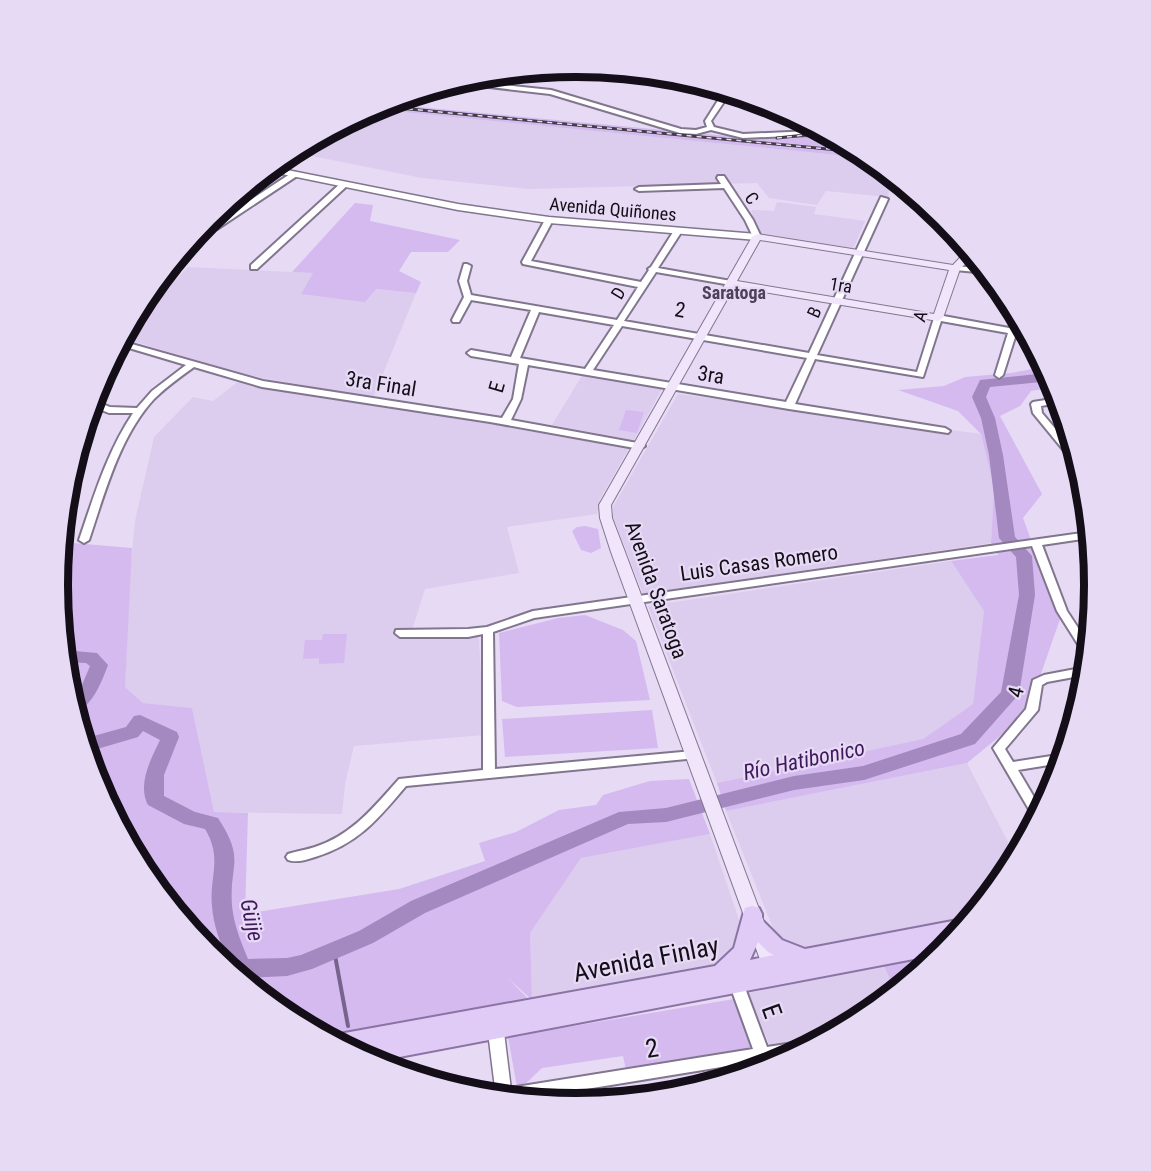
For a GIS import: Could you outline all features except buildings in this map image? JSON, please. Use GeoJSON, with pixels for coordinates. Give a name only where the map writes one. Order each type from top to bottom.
{"type":"FeatureCollection","features":[{"type":"Feature","properties":{"kind":"main road","name":"Avenida Quiñones"},"geometry":{"type":"LineString","coordinates":[[757,237],[956,268]]}},
{"type":"Feature","properties":{"kind":"main road","name":"Avenida Saratoga"},"geometry":{"type":"LineString","coordinates":[[757,237],[605,506],[606,518],[773,971]]}},
{"type":"Feature","properties":{"kind":"main road"},"geometry":{"type":"LineString","coordinates":[[956,268],[964,259]]}},
{"type":"Feature","properties":{"kind":"main road","name":"A"},"geometry":{"type":"LineString","coordinates":[[938,318],[956,268]]}},
{"type":"Feature","properties":{"kind":"main road","name":"1ra"},"geometry":{"type":"LineString","coordinates":[[731,283],[938,318]]}},
{"type":"Feature","properties":{"kind":"main road"},"geometry":{"type":"LineString","coordinates":[[755,921],[775,946],[804,958]]}},
{"type":"Feature","properties":{"kind":"main road"},"geometry":{"type":"LineString","coordinates":[[727,978],[726,970],[741,958],[749,942],[755,921]]}},
{"type":"Feature","properties":{"kind":"main road","name":"Avenida Finlay"},"geometry":{"type":"LineString","coordinates":[[773,971],[804,958],[948,930]]}},
{"type":"Feature","properties":{"kind":"main road","name":"Avenida Finlay"},"geometry":{"type":"LineString","coordinates":[[373,1051],[494,1023],[727,978],[934,945]]}},
{"type":"Feature","properties":{"kind":"main road","name":"Avenida Finlay"},"geometry":{"type":"LineString","coordinates":[[353,1042],[494,1023]]}},
{"type":"Feature","properties":{"kind":"street"},"geometry":{"type":"LineString","coordinates":[[488,85],[551,92],[680,131],[696,132],[711,128],[743,136],[806,133]]}},
{"type":"Feature","properties":{"kind":"street"},"geometry":{"type":"LineString","coordinates":[[711,128],[708,121],[722,99]]}},
{"type":"Feature","properties":{"kind":"street","name":"Avenida Quiñones"},"geometry":{"type":"LineString","coordinates":[[281,171],[458,207],[549,220],[757,237]]}},
{"type":"Feature","properties":{"kind":"street"},"geometry":{"type":"LineString","coordinates":[[217,225],[296,174]]}},
{"type":"Feature","properties":{"kind":"street","name":"C"},"geometry":{"type":"LineString","coordinates":[[721,178],[749,220],[757,237]]}},
{"type":"Feature","properties":{"kind":"street"},"geometry":{"type":"LineString","coordinates":[[254,267],[345,184]]}},
{"type":"Feature","properties":{"kind":"street"},"geometry":{"type":"LineString","coordinates":[[639,189],[725,186]]}},
{"type":"Feature","properties":{"kind":"street","name":"B"},"geometry":{"type":"LineString","coordinates":[[789,406],[884,199]]}},
{"type":"Feature","properties":{"kind":"street"},"geometry":{"type":"LineString","coordinates":[[549,220],[526,262],[642,285]]}},
{"type":"Feature","properties":{"kind":"street","name":"D"},"geometry":{"type":"LineString","coordinates":[[588,372],[678,231]]}},
{"type":"Feature","properties":{"kind":"street"},"geometry":{"type":"LineString","coordinates":[[456,320],[468,297],[463,281],[467,266]]}},
{"type":"Feature","properties":{"kind":"street"},"geometry":{"type":"LineString","coordinates":[[956,268],[974,271]]}},
{"type":"Feature","properties":{"kind":"street","name":"1ra"},"geometry":{"type":"LineString","coordinates":[[652,269],[731,283]]}},
{"type":"Feature","properties":{"kind":"street","name":"2"},"geometry":{"type":"LineString","coordinates":[[468,297],[620,321],[920,375]]}},
{"type":"Feature","properties":{"kind":"street","name":"E"},"geometry":{"type":"LineString","coordinates":[[505,422],[517,399],[519,360],[536,308]]}},
{"type":"Feature","properties":{"kind":"street","name":"1ra"},"geometry":{"type":"LineString","coordinates":[[938,318],[1014,331]]}},
{"type":"Feature","properties":{"kind":"street","name":"A"},"geometry":{"type":"LineString","coordinates":[[920,375],[938,318]]}},
{"type":"Feature","properties":{"kind":"street"},"geometry":{"type":"LineString","coordinates":[[999,375],[1014,331]]}},
{"type":"Feature","properties":{"kind":"street","name":"3ra Final"},"geometry":{"type":"LineString","coordinates":[[128,346],[262,384],[505,422],[640,446]]}},
{"type":"Feature","properties":{"kind":"street","name":"3ra"},"geometry":{"type":"LineString","coordinates":[[471,353],[945,431]]}},
{"type":"Feature","properties":{"kind":"street"},"geometry":{"type":"LineString","coordinates":[[84,540],[110,467],[128,429],[150,398],[191,365]]}},
{"type":"Feature","properties":{"kind":"street"},"geometry":{"type":"LineString","coordinates":[[1049,402],[1036,404],[1038,413],[1063,444]]}},
{"type":"Feature","properties":{"kind":"street"},"geometry":{"type":"LineString","coordinates":[[100,407],[109,410],[141,411]]}},
{"type":"Feature","properties":{"kind":"street","name":"Luis Casas Romero"},"geometry":{"type":"LineString","coordinates":[[400,633],[468,633],[488,630],[534,615],[1081,536]]}},
{"type":"Feature","properties":{"kind":"street"},"geometry":{"type":"LineString","coordinates":[[1036,543],[1062,611],[1080,640]]}},
{"type":"Feature","properties":{"kind":"street"},"geometry":{"type":"LineString","coordinates":[[488,630],[489,774]]}},
{"type":"Feature","properties":{"kind":"street","name":"4"},"geometry":{"type":"LineString","coordinates":[[1010,767],[999,748],[1032,710],[1036,683],[1076,673]]}},
{"type":"Feature","properties":{"kind":"street"},"geometry":{"type":"LineString","coordinates":[[292,857],[303,856],[329,847],[361,829],[403,782],[693,755]]}},
{"type":"Feature","properties":{"kind":"street"},"geometry":{"type":"LineString","coordinates":[[1033,806],[1010,767],[1053,760]]}},
{"type":"Feature","properties":{"kind":"street","name":"E"},"geometry":{"type":"LineString","coordinates":[[727,978],[763,1058]]}},
{"type":"Feature","properties":{"kind":"street"},"geometry":{"type":"LineString","coordinates":[[494,1023],[503,1088]]}},
{"type":"Feature","properties":{"kind":"street","name":"2"},"geometry":{"type":"LineString","coordinates":[[537,1092],[749,1063]]}},
{"type":"Feature","properties":{"kind":"shaded area"},"geometry":{"type":"Polygon","coordinates":[[[635,81],[668,86],[664,89],[635,81]]]}},
{"type":"Feature","properties":{"kind":"shaded area"},"geometry":{"type":"Polygon","coordinates":[[[407,106],[739,137],[805,133],[846,156],[394,111],[407,106]]]}},
{"type":"Feature","properties":{"kind":"shaded area"},"geometry":{"type":"Polygon","coordinates":[[[394,111],[846,156],[890,186],[888,197],[826,191],[817,205],[769,198],[757,183],[529,189],[422,178],[307,155],[351,130],[394,111]]]}},
{"type":"Feature","properties":{"kind":"shaded area"},"geometry":{"type":"Polygon","coordinates":[[[777,202],[816,207],[814,214],[865,221],[853,249],[759,235],[751,210],[774,211],[777,202]]]}},
{"type":"Feature","properties":{"kind":"shaded area"},"geometry":{"type":"Polygon","coordinates":[[[355,203],[373,205],[370,221],[460,240],[448,252],[411,252],[399,271],[421,282],[416,293],[376,289],[365,302],[301,294],[313,273],[292,272],[355,203]]]}},
{"type":"Feature","properties":{"kind":"shaded area"},"geometry":{"type":"Polygon","coordinates":[[[188,267],[313,273],[301,294],[375,289],[416,293],[373,398],[242,374],[131,340],[153,303],[188,267]]]}},
{"type":"Feature","properties":{"kind":"shaded area"},"geometry":{"type":"Polygon","coordinates":[[[1035,369],[1044,389],[1031,391],[1020,406],[1000,416],[1042,494],[1023,518],[1060,619],[1027,714],[967,763],[726,811],[717,783],[923,739],[973,704],[984,611],[951,561],[998,555],[991,543],[994,488],[981,434],[958,411],[898,390],[944,386],[965,377],[1035,369]]]}},
{"type":"Feature","properties":{"kind":"shaded area"},"geometry":{"type":"Polygon","coordinates":[[[583,374],[663,387],[634,440],[552,425],[583,374]]]}},
{"type":"Feature","properties":{"kind":"shaded area"},"geometry":{"type":"Polygon","coordinates":[[[239,381],[629,448],[600,499],[597,514],[507,527],[519,573],[425,589],[411,633],[468,633],[479,638],[484,735],[354,746],[345,784],[342,814],[214,812],[192,708],[143,703],[125,687],[129,584],[135,521],[154,437],[193,397],[213,401],[239,381]]]}},
{"type":"Feature","properties":{"kind":"shaded area"},"geometry":{"type":"Polygon","coordinates":[[[678,394],[981,434],[994,488],[991,543],[643,594],[613,517],[613,507],[678,394]]]}},
{"type":"Feature","properties":{"kind":"shaded area"},"geometry":{"type":"Polygon","coordinates":[[[626,410],[644,412],[637,433],[619,430],[626,410]]]}},
{"type":"Feature","properties":{"kind":"shaded area"},"geometry":{"type":"Polygon","coordinates":[[[577,527],[598,529],[601,548],[591,553],[581,550],[572,531],[577,527]]]}},
{"type":"Feature","properties":{"kind":"shaded area"},"geometry":{"type":"Polygon","coordinates":[[[70,543],[132,548],[125,687],[143,703],[192,708],[214,812],[248,813],[245,914],[399,889],[485,861],[479,843],[516,832],[559,810],[596,805],[603,795],[650,781],[689,779],[710,834],[581,858],[530,933],[532,1000],[508,978],[529,1000],[343,1037],[293,1008],[266,989],[216,945],[172,895],[153,868],[120,810],[94,749],[77,685],[72,652],[68,586],[70,543]]]}},
{"type":"Feature","properties":{"kind":"shaded area"},"geometry":{"type":"Polygon","coordinates":[[[951,561],[984,611],[973,704],[923,739],[717,783],[648,606],[951,561]]]}},
{"type":"Feature","properties":{"kind":"shaded area"},"geometry":{"type":"Polygon","coordinates":[[[585,615],[623,630],[636,641],[650,700],[517,707],[502,701],[499,633],[558,618],[585,615]]]}},
{"type":"Feature","properties":{"kind":"shaded area"},"geometry":{"type":"Polygon","coordinates":[[[323,634],[347,634],[344,663],[319,664],[319,658],[303,659],[305,640],[322,640],[323,634]]]}},
{"type":"Feature","properties":{"kind":"shaded area"},"geometry":{"type":"Polygon","coordinates":[[[652,710],[658,748],[505,757],[502,719],[652,710]]]}},
{"type":"Feature","properties":{"kind":"shaded area"},"geometry":{"type":"Polygon","coordinates":[[[967,763],[1009,844],[1013,843],[979,895],[957,919],[799,948],[782,941],[775,933],[726,811],[967,763]]]}},
{"type":"Feature","properties":{"kind":"shaded area"},"geometry":{"type":"Polygon","coordinates":[[[710,834],[740,923],[732,946],[723,956],[708,969],[532,1000],[530,933],[581,858],[710,834]]]}},
{"type":"Feature","properties":{"kind":"shaded area"},"geometry":{"type":"Polygon","coordinates":[[[919,959],[892,983],[884,966],[919,959]]]}},
{"type":"Feature","properties":{"kind":"shaded area"},"geometry":{"type":"Polygon","coordinates":[[[884,966],[892,983],[858,1008],[800,1041],[770,1046],[748,993],[884,966]]]}},
{"type":"Feature","properties":{"kind":"shaded area"},"geometry":{"type":"Polygon","coordinates":[[[734,999],[753,1053],[627,1074],[623,1056],[542,1068],[522,1087],[517,1087],[508,1037],[734,999]]]}},
{"type":"Feature","properties":{"kind":"waterway","name":"Río Hatibonico"},"geometry":{"type":"LineString","coordinates":[[243,969],[287,967],[304,963],[366,937],[418,907],[626,817],[666,815],[794,783],[864,773],[968,739],[1010,694],[1027,595],[1024,556],[1007,538],[996,455],[988,418],[979,397],[985,383],[1039,379]]}},
{"type":"Feature","properties":{"kind":"waterway","name":"Güije"},"geometry":{"type":"LineString","coordinates":[[73,656],[91,657],[99,665],[90,688],[80,698]]}},
{"type":"Feature","properties":{"kind":"waterway","name":"Güije"},"geometry":{"type":"LineString","coordinates":[[93,744],[116,735],[132,732],[140,721],[170,737],[155,775],[155,800],[191,819],[211,823],[220,837],[226,858],[221,896],[223,916],[239,965]]}},
{"type":"Feature","properties":{"kind":"waterway"},"geometry":{"type":"LineString","coordinates":[[334,950],[348,1026]]}},
{"type":"Feature","properties":{"kind":"railway"},"geometry":{"type":"LineString","coordinates":[[401,108],[836,150]]}},
{"type":"Feature","properties":{"kind":"railway"},"geometry":{"type":"LineString","coordinates":[[777,138],[809,135]]}},
{"type":"Feature","properties":{"kind":"district","name":"Saratoga"},"geometry":{"type":"Point","coordinates":[734,292]}}]}
